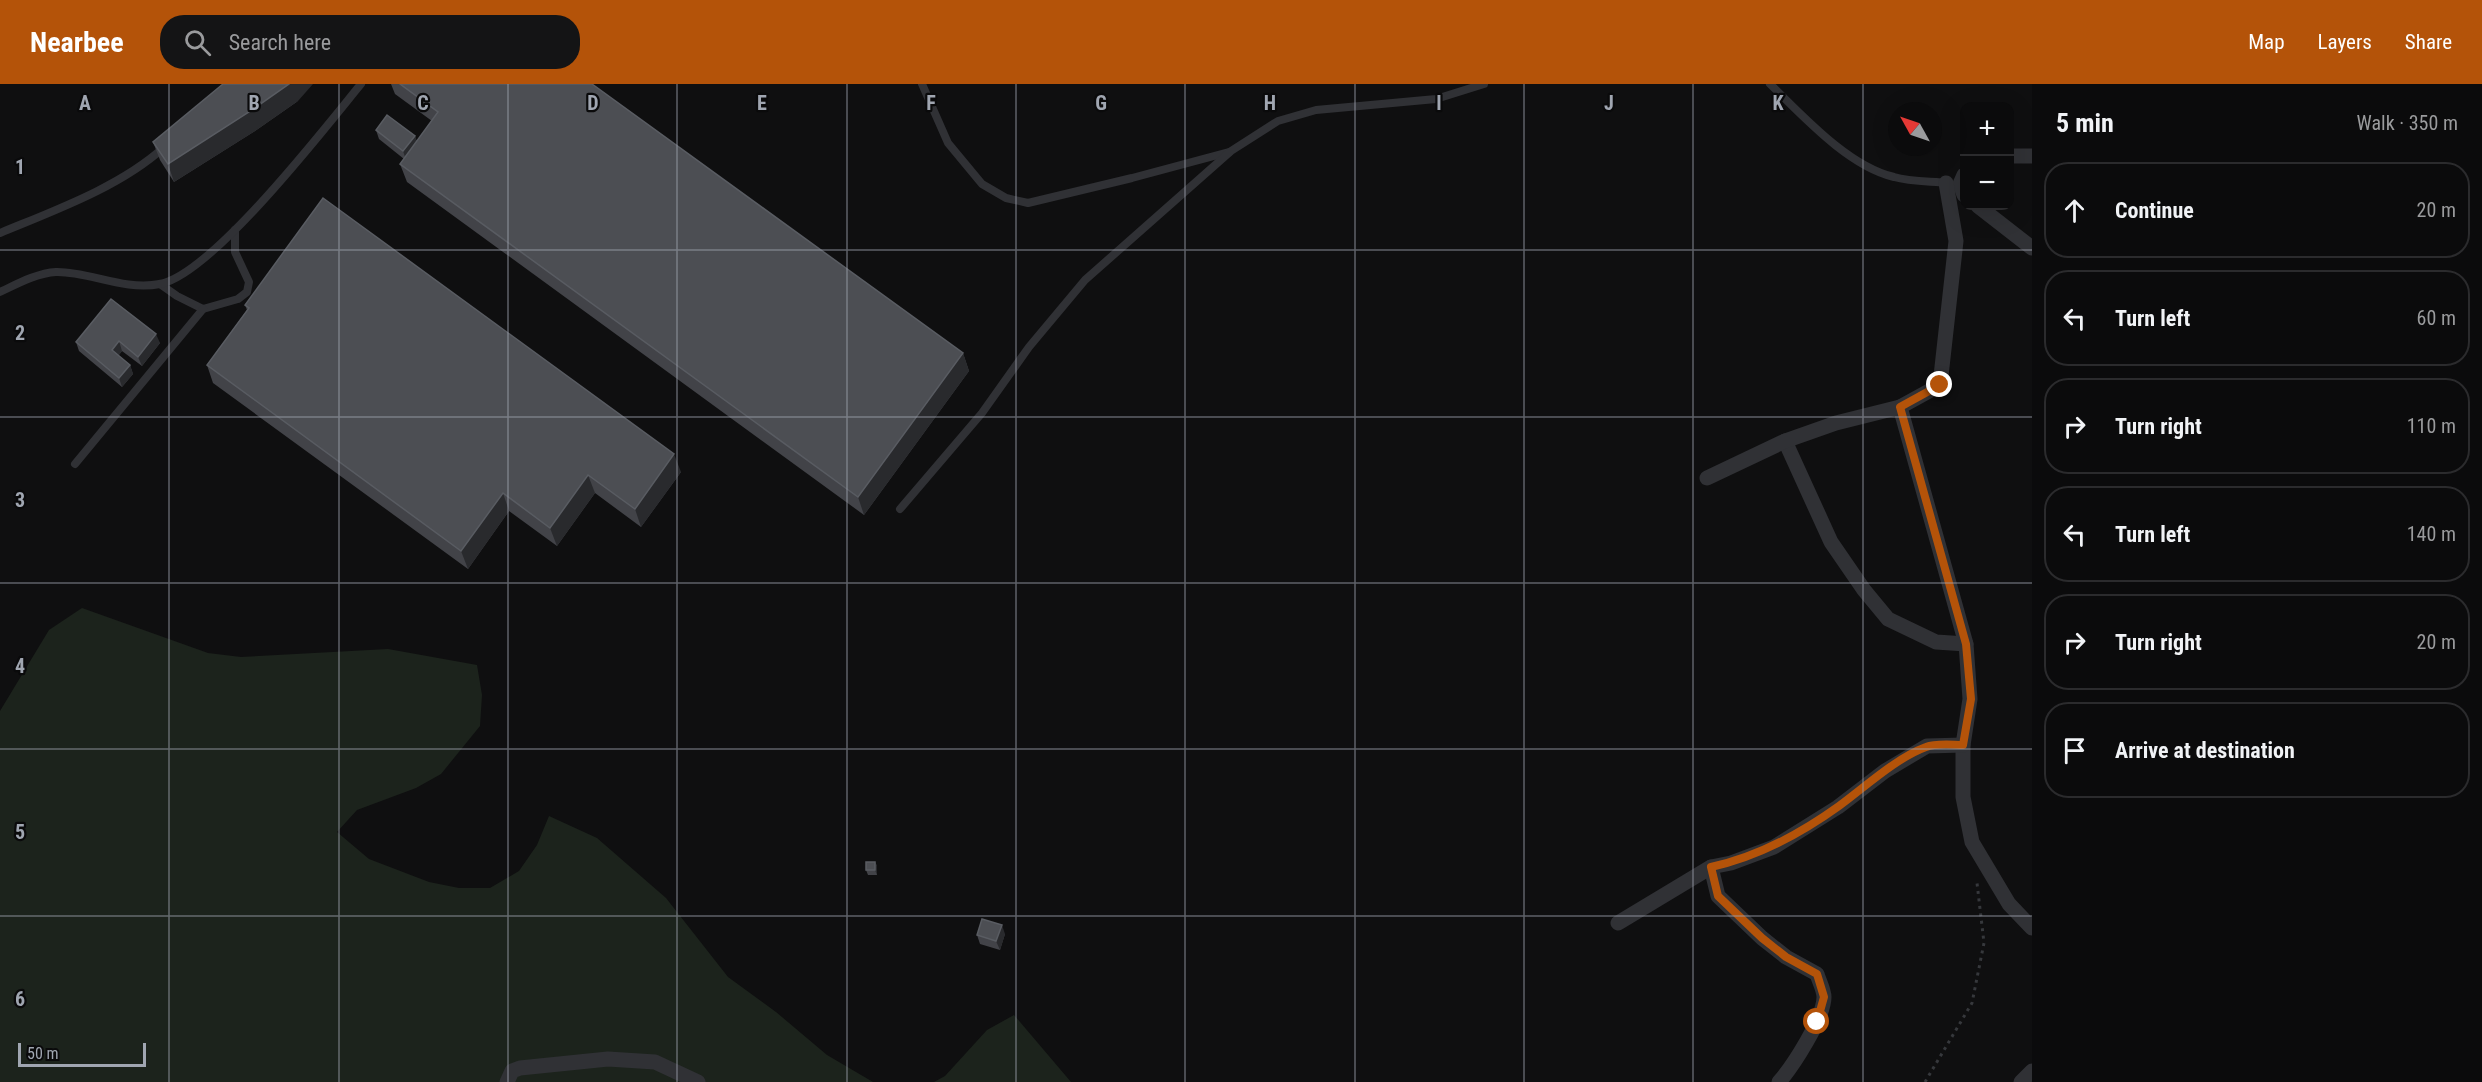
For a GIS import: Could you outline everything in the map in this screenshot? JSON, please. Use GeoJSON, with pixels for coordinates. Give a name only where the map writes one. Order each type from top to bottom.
{"type":"FeatureCollection","features":[{"type":"Feature","properties":{"kind":"street"},"geometry":{"type":"LineString","coordinates":[[2014,156],[2032,156]]}},
{"type":"Feature","properties":{"kind":"street"},"geometry":{"type":"LineString","coordinates":[[1707,478],[1785,441],[1836,423],[1900,407],[1940,385],[1956,241],[1959,184]]}},
{"type":"Feature","properties":{"kind":"street"},"geometry":{"type":"LineString","coordinates":[[1982,210],[2032,248]]}},
{"type":"Feature","properties":{"kind":"street"},"geometry":{"type":"LineString","coordinates":[[1900,407],[1966,644],[1971,699],[1963,745],[1963,797],[1972,842],[2009,904],[2032,928]]}},
{"type":"Feature","properties":{"kind":"street"},"geometry":{"type":"LineString","coordinates":[[1785,441],[1831,542],[1864,590],[1888,619],[1936,642],[1966,644]]}},
{"type":"Feature","properties":{"kind":"street"},"geometry":{"type":"LineString","coordinates":[[1618,923],[1711,867],[1731,863],[1774,847],[1838,807],[1885,771],[1927,746],[1963,745]]}},
{"type":"Feature","properties":{"kind":"street"},"geometry":{"type":"LineString","coordinates":[[1711,867],[1718,896],[1762,938],[1786,957],[1817,974],[1824,997],[1817,1022],[1790,1070],[1779,1082]]}},
{"type":"Feature","properties":{"kind":"street"},"geometry":{"type":"LineString","coordinates":[[507,1082],[512,1071],[520,1068],[608,1059],[655,1062],[698,1082]]}},
{"type":"Feature","properties":{"kind":"street"},"geometry":{"type":"LineString","coordinates":[[2021,1082],[2032,1071]]}},
{"type":"Feature","properties":{"kind":"lane"},"geometry":{"type":"LineString","coordinates":[[0,292],[31,279],[56,272],[109,283],[141,286],[160,284],[181,277],[235,230],[361,84]]}},
{"type":"Feature","properties":{"kind":"lane"},"geometry":{"type":"LineString","coordinates":[[922,84],[948,143],[982,184],[1006,198],[1028,203],[1231,151]]}},
{"type":"Feature","properties":{"kind":"lane"},"geometry":{"type":"LineString","coordinates":[[900,509],[982,412],[1029,347],[1085,280],[1231,151],[1278,121],[1317,110],[1436,99],[1484,84]]}},
{"type":"Feature","properties":{"kind":"lane"},"geometry":{"type":"LineString","coordinates":[[1770,84],[1822,134],[1853,157],[1893,177],[1959,184]]}},
{"type":"Feature","properties":{"kind":"lane"},"geometry":{"type":"LineString","coordinates":[[0,233],[124,177],[147,162],[170,142]]}},
{"type":"Feature","properties":{"kind":"lane"},"geometry":{"type":"LineString","coordinates":[[75,464],[203,309],[238,299],[247,292],[249,282],[235,252],[235,230]]}},
{"type":"Feature","properties":{"kind":"lane"},"geometry":{"type":"LineString","coordinates":[[160,284],[177,296],[203,309]]}},
{"type":"Feature","properties":{"kind":"path"},"geometry":{"type":"LineString","coordinates":[[1925,1082],[1972,1003],[1984,943],[1976,876]]}},
{"type":"Feature","properties":{"kind":"shaded area"},"geometry":{"type":"Polygon","coordinates":[[[82,608],[208,653],[241,657],[388,649],[477,665],[482,695],[480,726],[441,774],[416,788],[357,810],[337,832],[369,859],[429,882],[459,888],[490,888],[519,871],[537,845],[549,816],[597,838],[666,898],[728,977],[776,1012],[827,1055],[873,1082],[0,1082],[0,711],[49,630],[82,608]]]}},
{"type":"Feature","properties":{"kind":"shaded area"},"geometry":{"type":"Polygon","coordinates":[[[1014,1015],[1071,1082],[934,1082],[945,1076],[987,1030],[1014,1015]]]}},
{"type":"Feature","properties":{"kind":"building"},"geometry":{"type":"Polygon","coordinates":[[[223,84],[289,84],[168,164],[153,142],[223,84]]]}},
{"type":"Feature","properties":{"kind":"building"},"geometry":{"type":"Polygon","coordinates":[[[400,84],[592,84],[963,353],[858,497],[400,164],[438,112],[400,84]]]}},
{"type":"Feature","properties":{"kind":"building"},"geometry":{"type":"Polygon","coordinates":[[[387,115],[415,136],[403,151],[376,130],[387,115]]]}},
{"type":"Feature","properties":{"kind":"building"},"geometry":{"type":"Polygon","coordinates":[[[323,198],[674,454],[635,509],[588,475],[550,528],[503,493],[461,551],[207,365],[249,308],[245,305],[323,198]]]}},
{"type":"Feature","properties":{"kind":"building"},"geometry":{"type":"Polygon","coordinates":[[[111,299],[156,334],[138,357],[119,341],[112,350],[130,365],[119,378],[76,342],[111,299]]]}},
{"type":"Feature","properties":{"kind":"building"},"geometry":{"type":"Polygon","coordinates":[[[866,862],[875,862],[875,870],[866,870],[866,862]]]}},
{"type":"Feature","properties":{"kind":"building"},"geometry":{"type":"Polygon","coordinates":[[[982,919],[1002,925],[996,941],[977,935],[982,919]]]}},
{"type":"Feature","properties":{"kind":"route"},"geometry":{"type":"LineString","coordinates":[[1817,1022],[1824,997],[1817,974],[1786,957],[1762,938],[1718,896],[1711,867],[1731,863],[1774,847],[1838,807],[1885,771],[1927,746],[1963,745],[1971,699],[1966,644],[1900,407],[1940,385]]}}]}
